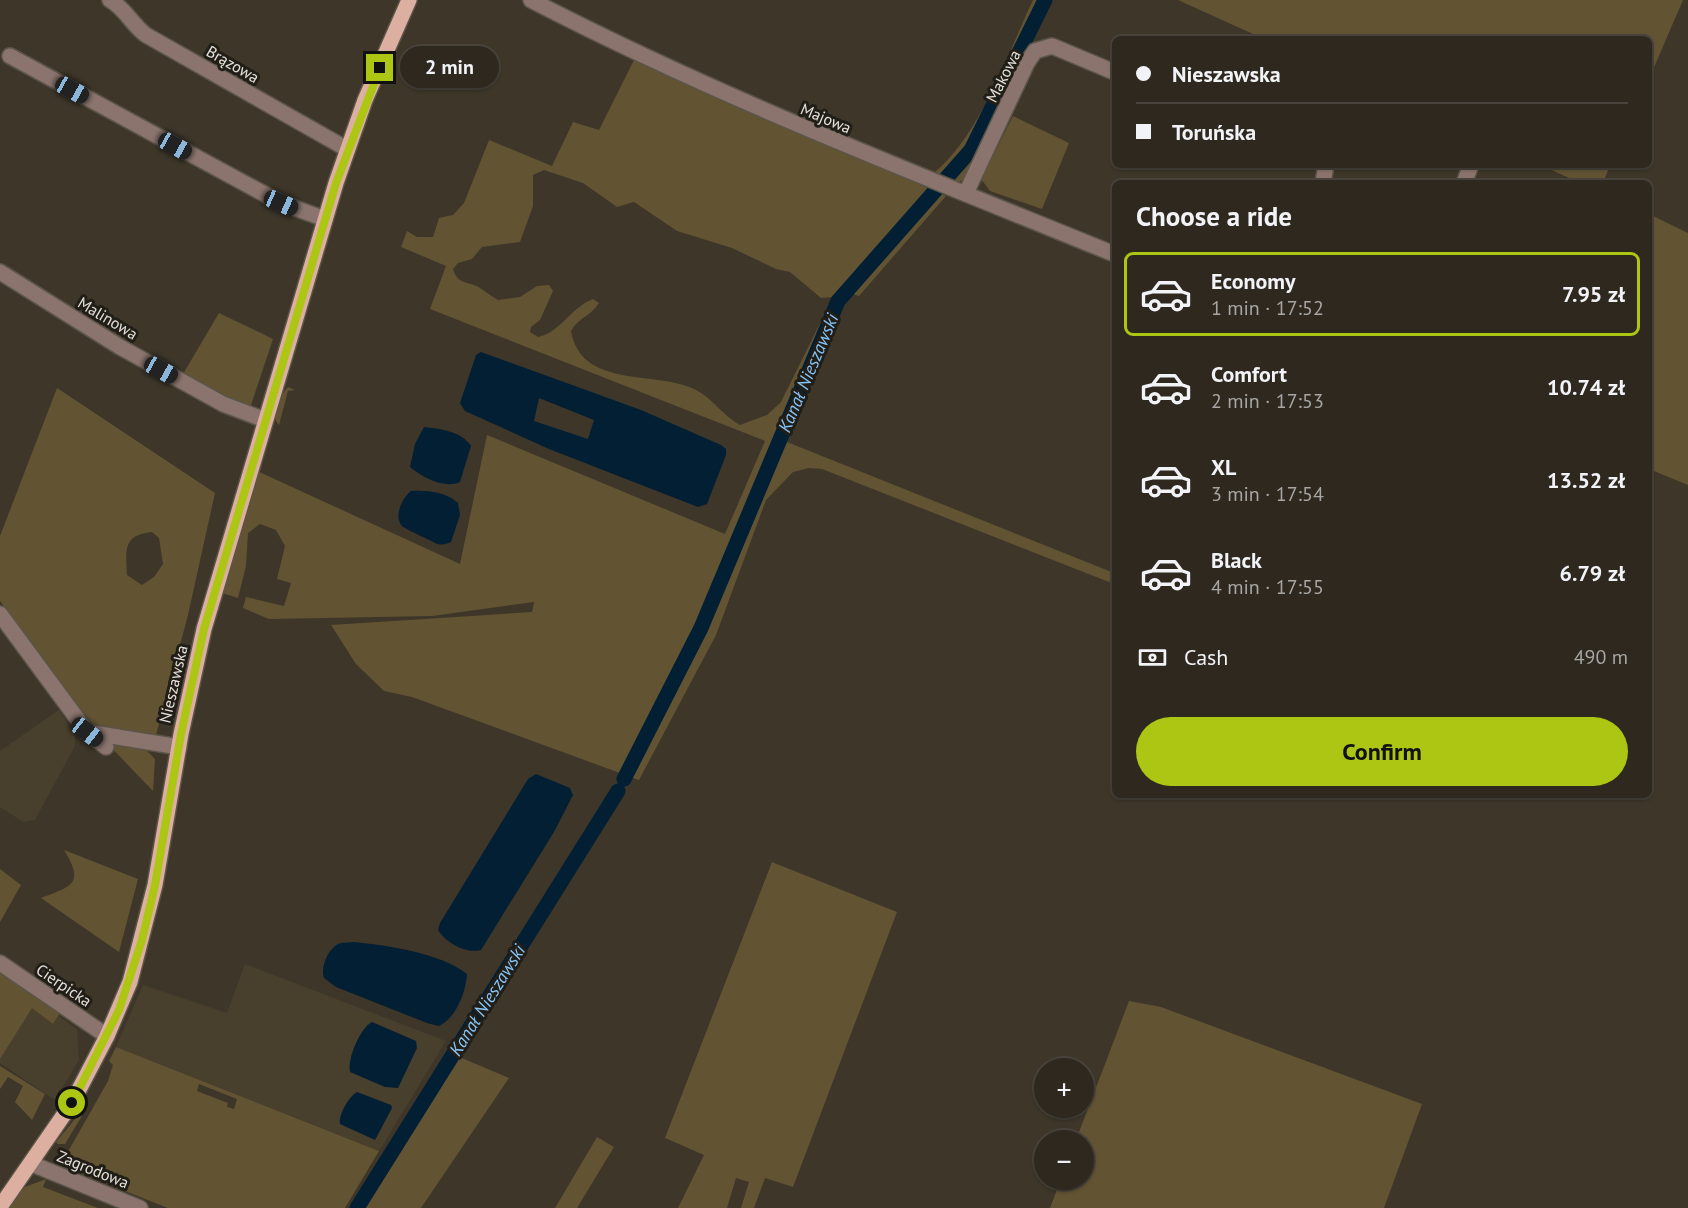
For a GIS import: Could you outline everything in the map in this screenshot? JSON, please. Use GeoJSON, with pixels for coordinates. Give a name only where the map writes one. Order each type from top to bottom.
{"type":"FeatureCollection","features":[{"type":"Feature","properties":{"kind":"main road","name":"Nieszawska"},"geometry":{"type":"LineString","coordinates":[[0,1207],[32,1164],[72,1103],[107,1036],[129,982],[155,885],[179,747],[204,629],[347,149],[408,0]]}},
{"type":"Feature","properties":{"kind":"street","name":"Brązowa"},"geometry":{"type":"LineString","coordinates":[[110,0],[126,10],[137,28],[146,35],[347,149]]}},
{"type":"Feature","properties":{"kind":"street","name":"Majowa"},"geometry":{"type":"LineString","coordinates":[[531,0],[622,47],[783,119],[1112,253]]}},
{"type":"Feature","properties":{"kind":"street","name":"Makowa"},"geometry":{"type":"LineString","coordinates":[[966,194],[1027,63],[1035,51],[1052,46],[1112,71]]}},
{"type":"Feature","properties":{"kind":"street"},"geometry":{"type":"LineString","coordinates":[[10,56],[281,203],[325,219]]}},
{"type":"Feature","properties":{"kind":"street","name":"Malinowa"},"geometry":{"type":"LineString","coordinates":[[0,272],[120,346],[223,404],[265,420]]}},
{"type":"Feature","properties":{"kind":"street"},"geometry":{"type":"LineString","coordinates":[[0,614],[87,732],[106,747]]}},
{"type":"Feature","properties":{"kind":"street"},"geometry":{"type":"LineString","coordinates":[[87,732],[179,747]]}},
{"type":"Feature","properties":{"kind":"street","name":"Cierpicka"},"geometry":{"type":"LineString","coordinates":[[0,963],[107,1036]]}},
{"type":"Feature","properties":{"kind":"street","name":"Zagrodowa"},"geometry":{"type":"LineString","coordinates":[[32,1164],[140,1208]]}},
{"type":"Feature","properties":{"kind":"shaded area"},"geometry":{"type":"Polygon","coordinates":[[[1033,0],[1049,0],[966,178],[954,185],[934,173],[951,157],[979,116],[1003,69],[1033,0]]]}},
{"type":"Feature","properties":{"kind":"shaded area"},"geometry":{"type":"Polygon","coordinates":[[[1178,0],[1683,0],[1652,72],[1652,36],[1257,36],[1178,0]]]}},
{"type":"Feature","properties":{"kind":"shaded area"},"geometry":{"type":"Polygon","coordinates":[[[634,60],[946,196],[859,296],[849,293],[782,440],[1112,572],[1112,583],[822,469],[809,468],[793,472],[766,500],[716,635],[639,780],[412,697],[384,691],[356,664],[331,625],[532,612],[534,602],[432,616],[269,619],[243,608],[246,597],[284,606],[291,583],[277,579],[285,546],[276,530],[260,524],[248,533],[246,566],[238,598],[222,593],[257,471],[460,564],[487,435],[725,534],[765,441],[430,309],[446,266],[401,247],[407,231],[417,237],[433,237],[439,218],[453,215],[464,203],[489,140],[552,166],[573,122],[599,130],[634,60]],[[544,170],[533,175],[533,206],[520,242],[482,247],[472,259],[458,263],[453,269],[457,278],[480,288],[498,300],[520,297],[537,286],[549,285],[553,291],[540,320],[531,327],[530,332],[538,337],[546,335],[578,308],[593,299],[599,303],[571,331],[577,349],[588,362],[603,370],[692,388],[699,391],[740,425],[767,415],[781,402],[833,297],[821,298],[790,272],[776,269],[732,248],[677,231],[634,202],[617,207],[583,183],[544,170]]]}},
{"type":"Feature","properties":{"kind":"shaded area"},"geometry":{"type":"Polygon","coordinates":[[[1013,116],[1069,143],[1042,209],[990,191],[981,179],[1013,116]]]}},
{"type":"Feature","properties":{"kind":"shaded area"},"geometry":{"type":"Polygon","coordinates":[[[1548,168],[1609,168],[1604,180],[1574,180],[1548,168]]]}},
{"type":"Feature","properties":{"kind":"shaded area"},"geometry":{"type":"Polygon","coordinates":[[[1652,215],[1688,233],[1688,485],[1652,470],[1652,215]]]}},
{"type":"Feature","properties":{"kind":"shaded area"},"geometry":{"type":"Polygon","coordinates":[[[219,313],[273,339],[250,408],[183,374],[219,313]]]}},
{"type":"Feature","properties":{"kind":"shaded area"},"geometry":{"type":"Polygon","coordinates":[[[288,387],[295,390],[288,391],[279,425],[275,411],[288,387]]]}},
{"type":"Feature","properties":{"kind":"shaded area"},"geometry":{"type":"Polygon","coordinates":[[[57,388],[215,493],[188,615],[156,735],[92,725],[0,601],[0,536],[57,388]],[[152,532],[142,534],[135,537],[128,546],[127,575],[142,585],[154,577],[163,564],[159,538],[152,532]]]}},
{"type":"Feature","properties":{"kind":"shaded area"},"geometry":{"type":"Polygon","coordinates":[[[59,710],[75,735],[75,746],[35,820],[23,822],[0,807],[0,751],[59,710]]]}},
{"type":"Feature","properties":{"kind":"shaded area"},"geometry":{"type":"Polygon","coordinates":[[[104,740],[146,750],[155,759],[153,791],[104,740]]]}},
{"type":"Feature","properties":{"kind":"shaded area"},"geometry":{"type":"Polygon","coordinates":[[[64,850],[138,879],[119,952],[41,898],[67,887],[72,882],[74,870],[64,850]]]}},
{"type":"Feature","properties":{"kind":"shaded area"},"geometry":{"type":"Polygon","coordinates":[[[772,862],[897,912],[793,1187],[765,1178],[754,1208],[741,1208],[749,1182],[736,1178],[727,1208],[678,1208],[704,1155],[665,1138],[772,862]]]}},
{"type":"Feature","properties":{"kind":"shaded area"},"geometry":{"type":"Polygon","coordinates":[[[0,869],[21,885],[0,922],[0,869]]]}},
{"type":"Feature","properties":{"kind":"shaded area"},"geometry":{"type":"Polygon","coordinates":[[[245,964],[446,1041],[379,1151],[116,1047],[143,985],[227,1013],[245,964]]]}},
{"type":"Feature","properties":{"kind":"shaded area"},"geometry":{"type":"Polygon","coordinates":[[[0,971],[60,1013],[53,1024],[32,1008],[0,1059],[0,971]]]}},
{"type":"Feature","properties":{"kind":"shaded area"},"geometry":{"type":"Polygon","coordinates":[[[31,997],[77,1029],[79,1060],[55,1100],[0,1063],[0,1046],[31,997]]]}},
{"type":"Feature","properties":{"kind":"shaded area"},"geometry":{"type":"Polygon","coordinates":[[[1129,1001],[1161,1007],[1422,1104],[1384,1208],[1050,1208],[1057,1190],[1094,1190],[1094,1130],[1080,1130],[1084,1118],[1094,1118],[1094,1093],[1129,1001]]]}},
{"type":"Feature","properties":{"kind":"shaded area"},"geometry":{"type":"Polygon","coordinates":[[[116,1047],[379,1151],[345,1208],[168,1208],[64,1167],[65,1157],[108,1081],[113,1065],[109,1061],[116,1047]],[[199,1084],[197,1091],[228,1103],[227,1107],[234,1109],[237,1099],[199,1084]]]}},
{"type":"Feature","properties":{"kind":"shaded area"},"geometry":{"type":"Polygon","coordinates":[[[457,1056],[509,1078],[421,1208],[365,1208],[457,1056]]]}},
{"type":"Feature","properties":{"kind":"shaded area"},"geometry":{"type":"Polygon","coordinates":[[[0,1066],[45,1094],[32,1120],[15,1102],[23,1086],[8,1077],[0,1089],[0,1066]]]}},
{"type":"Feature","properties":{"kind":"shaded area"},"geometry":{"type":"Polygon","coordinates":[[[84,1108],[86,1109],[65,1144],[58,1144],[56,1142],[84,1108]]]}},
{"type":"Feature","properties":{"kind":"shaded area"},"geometry":{"type":"Polygon","coordinates":[[[597,1137],[614,1147],[577,1208],[555,1208],[597,1137]]]}},
{"type":"Feature","properties":{"kind":"shaded area"},"geometry":{"type":"Polygon","coordinates":[[[46,1179],[43,1187],[98,1208],[7,1208],[25,1187],[46,1179]]]}},
{"type":"Feature","properties":{"kind":"water"},"geometry":{"type":"Polygon","coordinates":[[[481,352],[641,410],[721,445],[726,449],[726,455],[707,504],[698,507],[549,449],[465,411],[460,403],[476,355],[481,352]],[[539,398],[534,421],[588,439],[594,420],[539,398]]]}},
{"type":"Feature","properties":{"kind":"water"},"geometry":{"type":"Polygon","coordinates":[[[424,427],[456,434],[471,446],[460,482],[448,484],[434,481],[410,467],[415,444],[424,427]]]}},
{"type":"Feature","properties":{"kind":"water"},"geometry":{"type":"Polygon","coordinates":[[[411,491],[436,492],[458,503],[460,515],[451,542],[437,544],[402,526],[399,522],[399,512],[402,502],[411,491]]]}},
{"type":"Feature","properties":{"kind":"water"},"geometry":{"type":"Polygon","coordinates":[[[536,774],[570,788],[573,795],[554,832],[481,950],[463,949],[442,935],[438,930],[440,923],[528,779],[536,774]]]}},
{"type":"Feature","properties":{"kind":"water"},"geometry":{"type":"Polygon","coordinates":[[[353,942],[381,945],[428,955],[467,974],[465,989],[455,1011],[439,1026],[336,987],[324,978],[323,969],[326,959],[334,946],[353,942]]]}},
{"type":"Feature","properties":{"kind":"water"},"geometry":{"type":"Polygon","coordinates":[[[372,1022],[416,1041],[417,1048],[398,1088],[385,1087],[350,1072],[350,1060],[355,1044],[367,1025],[372,1022]]]}},
{"type":"Feature","properties":{"kind":"water"},"geometry":{"type":"Polygon","coordinates":[[[357,1092],[391,1105],[392,1108],[375,1140],[340,1124],[345,1106],[357,1092]]]}},
{"type":"Feature","properties":{"kind":"waterway","name":"Kanał Nieszawski"},"geometry":{"type":"LineString","coordinates":[[624,779],[701,628],[838,301],[971,150],[1045,0]]}},
{"type":"Feature","properties":{"kind":"waterway","name":"Kanał Nieszawski"},"geometry":{"type":"LineString","coordinates":[[357,1208],[618,791]]}},
{"type":"Feature","properties":{"kind":"route"},"geometry":{"type":"LineString","coordinates":[[72,1103],[119,1010],[142,940],[155,885],[190,688],[204,629],[336,183],[365,100],[380,68]]}}]}
